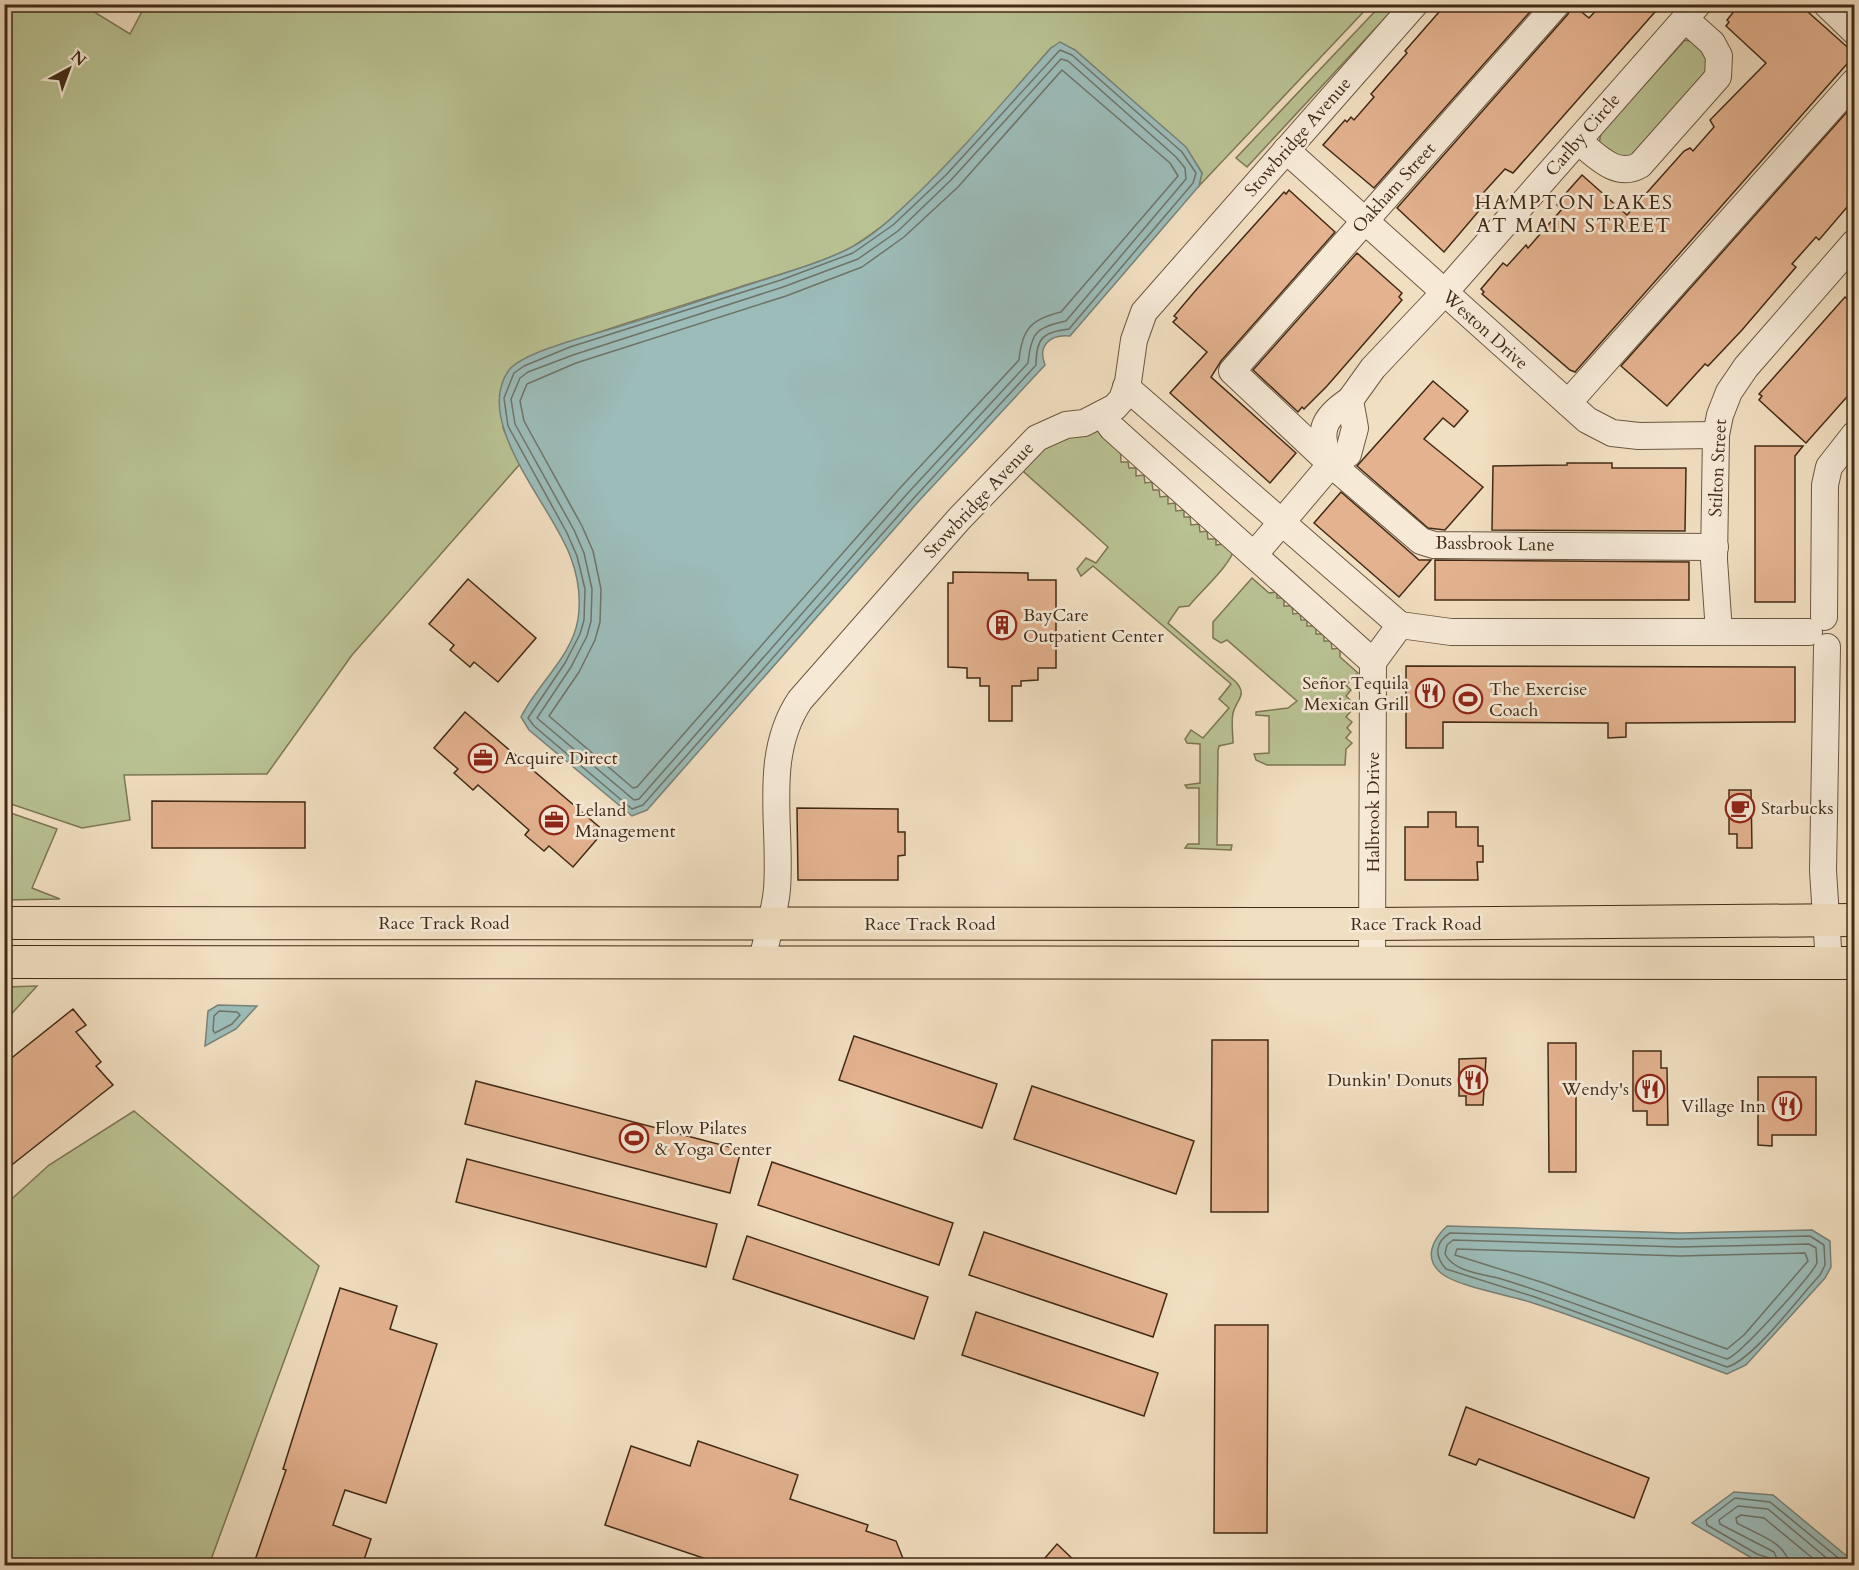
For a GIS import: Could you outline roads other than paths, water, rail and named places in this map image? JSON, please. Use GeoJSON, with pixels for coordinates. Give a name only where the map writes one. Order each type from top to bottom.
{"type":"FeatureCollection","features":[{"type":"Feature","properties":{"kind":"main road","name":"Race Track Road"},"geometry":{"type":"LineString","coordinates":[[4,923],[1373,924],[1841,920]]}},
{"type":"Feature","properties":{"kind":"main road"},"geometry":{"type":"LineString","coordinates":[[398,923],[398,962]]}},
{"type":"Feature","properties":{"kind":"main road"},"geometry":{"type":"LineString","coordinates":[[4,962],[1842,963]]}},
{"type":"Feature","properties":{"kind":"street","name":"Stowbridge Avenue"},"geometry":{"type":"LineString","coordinates":[[762,962],[777,891],[778,750],[792,712],[959,519],[1037,438],[1066,425],[1084,423],[1115,407],[1122,399],[1126,387],[1134,340],[1144,312],[1415,4]]}},
{"type":"Feature","properties":{"kind":"street","name":"Oakham Street"},"geometry":{"type":"LineString","coordinates":[[1232,371],[1557,4]]}},
{"type":"Feature","properties":{"kind":"street"},"geometry":{"type":"LineString","coordinates":[[1826,4],[1854,31]]}},
{"type":"Feature","properties":{"kind":"street"},"geometry":{"type":"LineString","coordinates":[[1578,141],[1608,165],[1622,170],[1632,169],[1640,165],[1718,77],[1719,56],[1691,12]]}},
{"type":"Feature","properties":{"kind":"street","name":"Carlby Circle"},"geometry":{"type":"LineString","coordinates":[[1330,464],[1322,439],[1325,426],[1331,416],[1350,400],[1373,368],[1444,293],[1691,12]]}},
{"type":"Feature","properties":{"kind":"street"},"geometry":{"type":"LineString","coordinates":[[1568,403],[1854,82]]}},
{"type":"Feature","properties":{"kind":"street","name":"Weston Drive"},"geometry":{"type":"LineString","coordinates":[[1286,150],[1587,420],[1612,433],[1639,436],[1716,435]]}},
{"type":"Feature","properties":{"kind":"street","name":"Stilton Street"},"geometry":{"type":"LineString","coordinates":[[1719,632],[1714,547],[1716,435],[1720,415],[1729,392],[1746,367],[1854,243]]}},
{"type":"Feature","properties":{"kind":"street","name":"Bassbrook Lane"},"geometry":{"type":"LineString","coordinates":[[1232,371],[1330,464],[1421,540],[1434,545],[1714,547]]}},
{"type":"Feature","properties":{"kind":"street"},"geometry":{"type":"LineString","coordinates":[[1126,387],[1400,625],[1451,632],[1820,632]]}},
{"type":"Feature","properties":{"kind":"street"},"geometry":{"type":"LineString","coordinates":[[1102,414],[1112,428],[1373,662],[1400,625]]}},
{"type":"Feature","properties":{"kind":"street"},"geometry":{"type":"LineString","coordinates":[[1842,963],[1841,920],[1823,872],[1820,632],[1825,485],[1829,467],[1854,435]]}},
{"type":"Feature","properties":{"kind":"street"},"geometry":{"type":"LineString","coordinates":[[1254,555],[1330,464]]}},
{"type":"Feature","properties":{"kind":"street","name":"Halbrook Drive"},"geometry":{"type":"LineString","coordinates":[[1372,962],[1373,662]]}},
{"type":"Feature","properties":{"kind":"water"},"geometry":{"type":"Polygon","coordinates":[[[1060,42],[1075,50],[1186,147],[1202,173],[1199,186],[1070,336],[1057,337],[1047,342],[1043,352],[1045,365],[917,503],[647,810],[632,816],[529,730],[521,717],[569,646],[578,619],[579,596],[571,558],[562,538],[519,465],[507,439],[500,414],[500,391],[509,370],[517,363],[545,350],[804,267],[859,243],[884,225],[932,179],[1051,48],[1060,42]]]}},
{"type":"Feature","properties":{"kind":"water"},"geometry":{"type":"Polygon","coordinates":[[[218,1005],[257,1006],[236,1029],[205,1046],[208,1011],[218,1005]]]}},
{"type":"Feature","properties":{"kind":"water"},"geometry":{"type":"Polygon","coordinates":[[[1447,1226],[1680,1233],[1812,1230],[1830,1241],[1831,1267],[1825,1278],[1746,1365],[1727,1374],[1557,1311],[1472,1287],[1449,1278],[1436,1267],[1431,1255],[1434,1243],[1447,1226]]]}},
{"type":"Feature","properties":{"kind":"water"},"geometry":{"type":"Polygon","coordinates":[[[1734,1492],[1773,1495],[1854,1562],[1854,1565],[1776,1565],[1755,1560],[1692,1523],[1734,1492]]]}},
{"type":"Feature","properties":{"kind":"place","name":"BayCare Outpatient Center"},"geometry":{"type":"Point","coordinates":[1002,625]}},
{"type":"Feature","properties":{"kind":"place","name":"Señor Tequila Mexican Grill"},"geometry":{"type":"Point","coordinates":[1430,693]}},
{"type":"Feature","properties":{"kind":"place","name":"The Exercise Coach"},"geometry":{"type":"Point","coordinates":[1468,699]}},
{"type":"Feature","properties":{"kind":"place","name":"Acquire Direct"},"geometry":{"type":"Point","coordinates":[483,758]}},
{"type":"Feature","properties":{"kind":"place","name":"Starbucks"},"geometry":{"type":"Point","coordinates":[1740,808]}},
{"type":"Feature","properties":{"kind":"place","name":"Leland Management"},"geometry":{"type":"Point","coordinates":[554,820]}},
{"type":"Feature","properties":{"kind":"place","name":"Dunkin' Donuts"},"geometry":{"type":"Point","coordinates":[1473,1080]}},
{"type":"Feature","properties":{"kind":"place","name":"Wendy's"},"geometry":{"type":"Point","coordinates":[1650,1089]}},
{"type":"Feature","properties":{"kind":"place","name":"Village Inn"},"geometry":{"type":"Point","coordinates":[1787,1106]}},
{"type":"Feature","properties":{"kind":"place","name":"Flow Pilates & Yoga Center"},"geometry":{"type":"Point","coordinates":[634,1138]}},
{"type":"Feature","properties":{"kind":"district","name":"HAMPTON LAKES AT MAIN STREET"},"geometry":{"type":"Point","coordinates":[1574,214]}}]}
